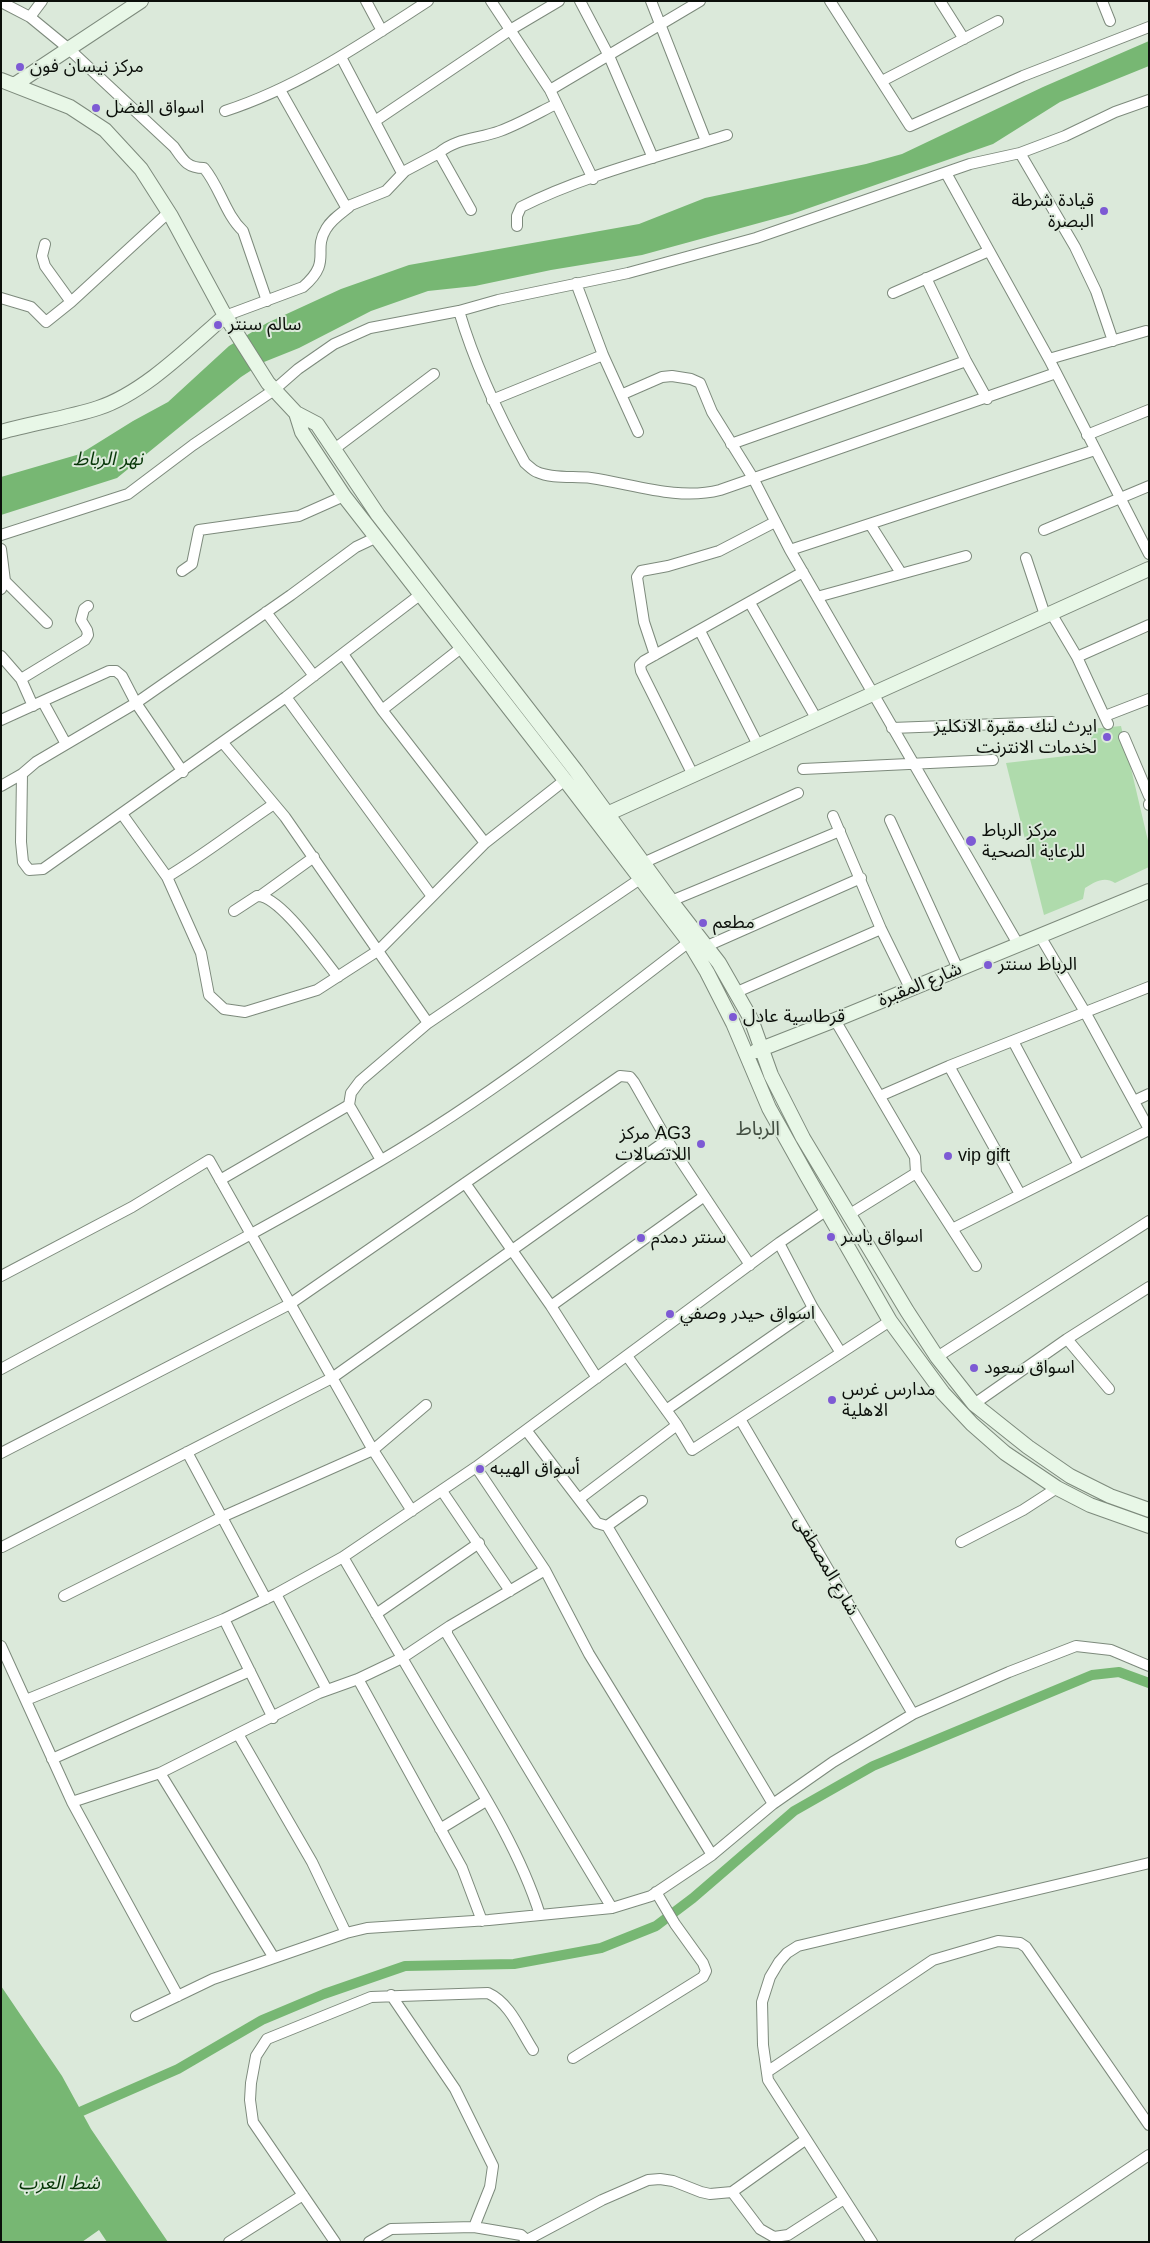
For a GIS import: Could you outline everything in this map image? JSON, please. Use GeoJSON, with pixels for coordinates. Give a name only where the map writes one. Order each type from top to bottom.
{"type":"FeatureCollection","features":[{"type":"Feature","properties":{"kind":"main road"},"geometry":{"type":"LineString","coordinates":[[8,82],[69,49],[141,1]]}},
{"type":"Feature","properties":{"kind":"main road"},"geometry":{"type":"LineString","coordinates":[[8,82],[70,107],[105,130],[141,169],[169,212],[228,319],[271,386],[296,413],[317,424],[333,450],[517,707],[565,780],[689,942],[719,993],[769,1108],[890,1321],[943,1393],[972,1424],[1002,1450],[1057,1488],[1090,1505],[1149,1526]]}},
{"type":"Feature","properties":{"kind":"main road"},"geometry":{"type":"LineString","coordinates":[[1,432],[99,408],[122,396],[154,375],[228,319]]}},
{"type":"Feature","properties":{"kind":"main road"},"geometry":{"type":"LineString","coordinates":[[296,413],[302,432],[344,496],[375,538],[421,594],[461,648],[517,707],[608,814],[642,863],[707,946],[738,992],[763,1048],[771,1075],[785,1105],[907,1311],[937,1357],[974,1404],[1015,1437],[1070,1476],[1110,1496],[1149,1510]]}},
{"type":"Feature","properties":{"kind":"main road"},"geometry":{"type":"LineString","coordinates":[[608,814],[816,718],[1149,569]]}},
{"type":"Feature","properties":{"kind":"main road","name":"شارع المقبرة"},"geometry":{"type":"LineString","coordinates":[[746,1054],[835,1020],[1149,890]]}},
{"type":"Feature","properties":{"kind":"main road"},"geometry":{"type":"LineString","coordinates":[[827,1210],[842,1201]]}},
{"type":"Feature","properties":{"kind":"main road"},"geometry":{"type":"LineString","coordinates":[[1002,1450],[1015,1437]]}},
{"type":"Feature","properties":{"kind":"street"},"geometry":{"type":"LineString","coordinates":[[30,17],[42,1]]}},
{"type":"Feature","properties":{"kind":"street"},"geometry":{"type":"LineString","coordinates":[[366,1],[382,31]]}},
{"type":"Feature","properties":{"kind":"street"},"geometry":{"type":"LineString","coordinates":[[225,111],[280,90],[341,57],[428,1]]}},
{"type":"Feature","properties":{"kind":"street"},"geometry":{"type":"LineString","coordinates":[[491,1],[550,90],[593,179]]}},
{"type":"Feature","properties":{"kind":"street"},"geometry":{"type":"LineString","coordinates":[[375,121],[510,30],[559,1]]}},
{"type":"Feature","properties":{"kind":"street"},"geometry":{"type":"LineString","coordinates":[[580,1],[609,56],[653,158]]}},
{"type":"Feature","properties":{"kind":"street"},"geometry":{"type":"LineString","coordinates":[[651,1],[706,141]]}},
{"type":"Feature","properties":{"kind":"street"},"geometry":{"type":"LineString","coordinates":[[550,90],[700,1]]}},
{"type":"Feature","properties":{"kind":"street"},"geometry":{"type":"LineString","coordinates":[[830,1],[910,126],[1024,76],[1149,27]]}},
{"type":"Feature","properties":{"kind":"street"},"geometry":{"type":"LineString","coordinates":[[940,1],[964,38]]}},
{"type":"Feature","properties":{"kind":"street"},"geometry":{"type":"LineString","coordinates":[[1102,1],[1110,21]]}},
{"type":"Feature","properties":{"kind":"street"},"geometry":{"type":"LineString","coordinates":[[1,2],[30,17],[69,49],[174,147],[185,163],[193,168],[204,168],[212,178],[235,224],[243,231],[267,301]]}},
{"type":"Feature","properties":{"kind":"street"},"geometry":{"type":"LineString","coordinates":[[882,80],[998,21]]}},
{"type":"Feature","properties":{"kind":"street"},"geometry":{"type":"LineString","coordinates":[[341,57],[402,174]]}},
{"type":"Feature","properties":{"kind":"street"},"geometry":{"type":"LineString","coordinates":[[280,90],[344,204],[349,207]]}},
{"type":"Feature","properties":{"kind":"street"},"geometry":{"type":"LineString","coordinates":[[1,535],[128,494],[271,386],[334,344],[370,328],[459,311],[628,272],[756,238],[970,164],[1020,153],[1065,136],[1115,112],[1149,100]]}},
{"type":"Feature","properties":{"kind":"street"},"geometry":{"type":"LineString","coordinates":[[228,319],[303,286],[314,278],[319,270],[324,231],[337,216],[349,207],[386,191],[402,174],[423,160],[439,153],[449,144],[473,140],[503,130],[556,104]]}},
{"type":"Feature","properties":{"kind":"street"},"geometry":{"type":"LineString","coordinates":[[517,226],[517,216],[521,207],[653,158],[727,135]]}},
{"type":"Feature","properties":{"kind":"street"},"geometry":{"type":"LineString","coordinates":[[439,153],[471,210]]}},
{"type":"Feature","properties":{"kind":"street"},"geometry":{"type":"LineString","coordinates":[[1020,153],[1075,247],[1096,290],[1113,340]]}},
{"type":"Feature","properties":{"kind":"street"},"geometry":{"type":"LineString","coordinates":[[946,173],[1049,359],[1149,554]]}},
{"type":"Feature","properties":{"kind":"street"},"geometry":{"type":"LineString","coordinates":[[1,298],[31,307],[46,322],[71,302],[169,212]]}},
{"type":"Feature","properties":{"kind":"street"},"geometry":{"type":"LineString","coordinates":[[45,244],[42,256],[45,266],[71,302]]}},
{"type":"Feature","properties":{"kind":"street"},"geometry":{"type":"LineString","coordinates":[[893,292],[989,252]]}},
{"type":"Feature","properties":{"kind":"street"},"geometry":{"type":"LineString","coordinates":[[926,278],[966,361],[987,398]]}},
{"type":"Feature","properties":{"kind":"street"},"geometry":{"type":"LineString","coordinates":[[576,283],[603,354],[623,394],[638,432]]}},
{"type":"Feature","properties":{"kind":"street"},"geometry":{"type":"LineString","coordinates":[[459,311],[471,350],[492,400],[525,463],[538,472],[592,478],[636,487],[704,494],[1056,373]]}},
{"type":"Feature","properties":{"kind":"street"},"geometry":{"type":"LineString","coordinates":[[1049,359],[1146,331]]}},
{"type":"Feature","properties":{"kind":"street"},"geometry":{"type":"LineString","coordinates":[[492,400],[603,354]]}},
{"type":"Feature","properties":{"kind":"street"},"geometry":{"type":"LineString","coordinates":[[731,444],[966,361]]}},
{"type":"Feature","properties":{"kind":"street"},"geometry":{"type":"LineString","coordinates":[[333,450],[434,374]]}},
{"type":"Feature","properties":{"kind":"street"},"geometry":{"type":"LineString","coordinates":[[623,394],[662,377],[672,376],[696,380],[703,390],[712,412],[753,478],[790,550],[1018,944]]}},
{"type":"Feature","properties":{"kind":"street"},"geometry":{"type":"LineString","coordinates":[[1087,435],[1149,410]]}},
{"type":"Feature","properties":{"kind":"street"},"geometry":{"type":"LineString","coordinates":[[790,550],[1095,450]]}},
{"type":"Feature","properties":{"kind":"street"},"geometry":{"type":"LineString","coordinates":[[1044,530],[1149,486]]}},
{"type":"Feature","properties":{"kind":"street"},"geometry":{"type":"LineString","coordinates":[[182,572],[192,564],[199,530],[299,516],[344,496]]}},
{"type":"Feature","properties":{"kind":"street"},"geometry":{"type":"LineString","coordinates":[[655,655],[644,622],[637,577],[641,571],[668,566],[720,551],[775,522]]}},
{"type":"Feature","properties":{"kind":"street"},"geometry":{"type":"LineString","coordinates":[[870,524],[901,573]]}},
{"type":"Feature","properties":{"kind":"street"},"geometry":{"type":"LineString","coordinates":[[1,786],[22,774],[36,762],[136,703],[356,547],[375,538]]}},
{"type":"Feature","properties":{"kind":"street"},"geometry":{"type":"LineString","coordinates":[[1,549],[3,585],[46,623]]}},
{"type":"Feature","properties":{"kind":"street"},"geometry":{"type":"LineString","coordinates":[[817,597],[966,556]]}},
{"type":"Feature","properties":{"kind":"street"},"geometry":{"type":"LineString","coordinates":[[1026,558],[1048,614],[1077,658],[1106,720],[1149,699]]}},
{"type":"Feature","properties":{"kind":"street"},"geometry":{"type":"LineString","coordinates":[[693,775],[641,671],[640,665],[803,572]]}},
{"type":"Feature","properties":{"kind":"street"},"geometry":{"type":"LineString","coordinates":[[22,774],[22,862],[29,870],[43,869],[223,743],[421,594]]}},
{"type":"Feature","properties":{"kind":"street"},"geometry":{"type":"LineString","coordinates":[[750,603],[816,718]]}},
{"type":"Feature","properties":{"kind":"street"},"geometry":{"type":"LineString","coordinates":[[21,680],[85,640],[88,635],[81,620],[84,609],[88,606]]}},
{"type":"Feature","properties":{"kind":"street"},"geometry":{"type":"LineString","coordinates":[[266,612],[314,676]]}},
{"type":"Feature","properties":{"kind":"street"},"geometry":{"type":"LineString","coordinates":[[1077,658],[1149,625]]}},
{"type":"Feature","properties":{"kind":"street"},"geometry":{"type":"LineString","coordinates":[[700,631],[758,745]]}},
{"type":"Feature","properties":{"kind":"street"},"geometry":{"type":"LineString","coordinates":[[382,710],[461,648]]}},
{"type":"Feature","properties":{"kind":"street"},"geometry":{"type":"LineString","coordinates":[[343,654],[382,710],[485,843]]}},
{"type":"Feature","properties":{"kind":"street"},"geometry":{"type":"LineString","coordinates":[[1,656],[21,680],[66,744]]}},
{"type":"Feature","properties":{"kind":"street"},"geometry":{"type":"LineString","coordinates":[[1,720],[109,671],[116,671],[122,676],[136,703],[183,772]]}},
{"type":"Feature","properties":{"kind":"street"},"geometry":{"type":"LineString","coordinates":[[286,697],[431,895]]}},
{"type":"Feature","properties":{"kind":"street"},"geometry":{"type":"LineString","coordinates":[[892,728],[1052,722]]}},
{"type":"Feature","properties":{"kind":"street"},"geometry":{"type":"LineString","coordinates":[[1124,737],[1149,796]]}},
{"type":"Feature","properties":{"kind":"street"},"geometry":{"type":"LineString","coordinates":[[223,743],[274,804],[314,857],[428,1023]]}},
{"type":"Feature","properties":{"kind":"street"},"geometry":{"type":"LineString","coordinates":[[803,769],[912,762],[994,760]]}},
{"type":"Feature","properties":{"kind":"street"},"geometry":{"type":"LineString","coordinates":[[122,814],[167,877],[201,954],[210,995],[224,1009],[245,1012],[317,990],[379,950],[431,895],[485,843],[565,780]]}},
{"type":"Feature","properties":{"kind":"street"},"geometry":{"type":"LineString","coordinates":[[642,863],[798,793]]}},
{"type":"Feature","properties":{"kind":"street"},"geometry":{"type":"LineString","coordinates":[[167,877],[198,858],[223,838],[274,804]]}},
{"type":"Feature","properties":{"kind":"street"},"geometry":{"type":"LineString","coordinates":[[833,816],[910,988]]}},
{"type":"Feature","properties":{"kind":"street"},"geometry":{"type":"LineString","coordinates":[[890,820],[958,969]]}},
{"type":"Feature","properties":{"kind":"street"},"geometry":{"type":"LineString","coordinates":[[671,901],[840,831]]}},
{"type":"Feature","properties":{"kind":"street"},"geometry":{"type":"LineString","coordinates":[[234,911],[260,896],[314,857]]}},
{"type":"Feature","properties":{"kind":"street"},"geometry":{"type":"LineString","coordinates":[[707,946],[861,878]]}},
{"type":"Feature","properties":{"kind":"street"},"geometry":{"type":"LineString","coordinates":[[381,1160],[349,1105],[351,1093],[360,1081],[428,1023],[640,879]]}},
{"type":"Feature","properties":{"kind":"street"},"geometry":{"type":"LineString","coordinates":[[260,896],[290,917],[338,978]]}},
{"type":"Feature","properties":{"kind":"street"},"geometry":{"type":"LineString","coordinates":[[738,992],[882,929]]}},
{"type":"Feature","properties":{"kind":"street"},"geometry":{"type":"LineString","coordinates":[[952,1228],[1149,1129],[1085,1012],[1040,936]]}},
{"type":"Feature","properties":{"kind":"street"},"geometry":{"type":"LineString","coordinates":[[1,1369],[251,1234],[381,1160],[488,1092],[574,1030],[689,942]]}},
{"type":"Feature","properties":{"kind":"street"},"geometry":{"type":"LineString","coordinates":[[880,1096],[949,1066],[1149,988]]}},
{"type":"Feature","properties":{"kind":"street"},"geometry":{"type":"LineString","coordinates":[[835,1020],[915,1157],[916,1173],[976,1266]]}},
{"type":"Feature","properties":{"kind":"street"},"geometry":{"type":"LineString","coordinates":[[1013,1041],[1079,1164]]}},
{"type":"Feature","properties":{"kind":"street"},"geometry":{"type":"LineString","coordinates":[[949,1066],[1020,1194]]}},
{"type":"Feature","properties":{"kind":"street"},"geometry":{"type":"LineString","coordinates":[[1,1453],[290,1304],[623,1076],[630,1077],[634,1082],[667,1140],[703,1197],[750,1265]]}},
{"type":"Feature","properties":{"kind":"street"},"geometry":{"type":"LineString","coordinates":[[1134,1101],[1149,1094]]}},
{"type":"Feature","properties":{"kind":"street"},"geometry":{"type":"LineString","coordinates":[[220,1180],[349,1105]]}},
{"type":"Feature","properties":{"kind":"street"},"geometry":{"type":"LineString","coordinates":[[2,1547],[332,1378],[667,1140]]}},
{"type":"Feature","properties":{"kind":"street"},"geometry":{"type":"LineString","coordinates":[[1,1276],[132,1207],[209,1160],[372,1450],[412,1511]]}},
{"type":"Feature","properties":{"kind":"street"},"geometry":{"type":"LineString","coordinates":[[850,1214],[916,1173]]}},
{"type":"Feature","properties":{"kind":"street"},"geometry":{"type":"LineString","coordinates":[[465,1183],[551,1306],[597,1378]]}},
{"type":"Feature","properties":{"kind":"street"},"geometry":{"type":"LineString","coordinates":[[551,1306],[703,1197]]}},
{"type":"Feature","properties":{"kind":"street"},"geometry":{"type":"LineString","coordinates":[[26,1700],[224,1619],[343,1557],[476,1467],[779,1243],[827,1210]]}},
{"type":"Feature","properties":{"kind":"street"},"geometry":{"type":"LineString","coordinates":[[937,1357],[1149,1221]]}},
{"type":"Feature","properties":{"kind":"street"},"geometry":{"type":"LineString","coordinates":[[779,1243],[813,1308],[841,1353]]}},
{"type":"Feature","properties":{"kind":"street"},"geometry":{"type":"LineString","coordinates":[[974,1404],[1066,1339],[1149,1287]]}},
{"type":"Feature","properties":{"kind":"street"},"geometry":{"type":"LineString","coordinates":[[666,1410],[813,1308]]}},
{"type":"Feature","properties":{"kind":"street"},"geometry":{"type":"LineString","coordinates":[[627,1356],[678,1426],[692,1450],[890,1321]]}},
{"type":"Feature","properties":{"kind":"street"},"geometry":{"type":"LineString","coordinates":[[1066,1339],[1109,1389]]}},
{"type":"Feature","properties":{"kind":"street"},"geometry":{"type":"LineString","coordinates":[[64,1596],[222,1517],[372,1450],[426,1405]]}},
{"type":"Feature","properties":{"kind":"street","name":"شارع المصطفى"},"geometry":{"type":"LineString","coordinates":[[740,1419],[913,1714]]}},
{"type":"Feature","properties":{"kind":"street"},"geometry":{"type":"LineString","coordinates":[[579,1498],[678,1426]]}},
{"type":"Feature","properties":{"kind":"street"},"geometry":{"type":"LineString","coordinates":[[526,1430],[597,1523],[607,1526],[773,1804]]}},
{"type":"Feature","properties":{"kind":"street"},"geometry":{"type":"LineString","coordinates":[[187,1452],[222,1517],[327,1690]]}},
{"type":"Feature","properties":{"kind":"street"},"geometry":{"type":"LineString","coordinates":[[476,1467],[545,1570],[593,1662],[712,1855]]}},
{"type":"Feature","properties":{"kind":"street"},"geometry":{"type":"LineString","coordinates":[[961,1542],[1023,1510],[1057,1488]]}},
{"type":"Feature","properties":{"kind":"street"},"geometry":{"type":"LineString","coordinates":[[442,1491],[510,1591]]}},
{"type":"Feature","properties":{"kind":"street"},"geometry":{"type":"LineString","coordinates":[[607,1526],[642,1501]]}},
{"type":"Feature","properties":{"kind":"street"},"geometry":{"type":"LineString","coordinates":[[376,1614],[479,1543]]}},
{"type":"Feature","properties":{"kind":"street"},"geometry":{"type":"LineString","coordinates":[[343,1557],[486,1801],[534,1895],[540,1914]]}},
{"type":"Feature","properties":{"kind":"street"},"geometry":{"type":"LineString","coordinates":[[72,1802],[160,1773],[327,1690],[358,1679],[402,1658],[545,1570]]}},
{"type":"Feature","properties":{"kind":"street"},"geometry":{"type":"LineString","coordinates":[[224,1619],[273,1718]]}},
{"type":"Feature","properties":{"kind":"street"},"geometry":{"type":"LineString","coordinates":[[446,1630],[612,1908]]}},
{"type":"Feature","properties":{"kind":"street"},"geometry":{"type":"LineString","coordinates":[[1,1646],[72,1802],[178,1996]]}},
{"type":"Feature","properties":{"kind":"street"},"geometry":{"type":"LineString","coordinates":[[136,2016],[213,1979],[346,1933],[367,1928],[482,1921],[612,1908],[658,1894],[712,1855],[773,1804],[833,1762],[913,1714],[1009,1672],[1076,1646],[1110,1650],[1149,1666]]}},
{"type":"Feature","properties":{"kind":"street"},"geometry":{"type":"LineString","coordinates":[[52,1759],[250,1671]]}},
{"type":"Feature","properties":{"kind":"street"},"geometry":{"type":"LineString","coordinates":[[358,1679],[462,1868],[482,1921]]}},
{"type":"Feature","properties":{"kind":"street"},"geometry":{"type":"LineString","coordinates":[[238,1734],[312,1862],[346,1933]]}},
{"type":"Feature","properties":{"kind":"street"},"geometry":{"type":"LineString","coordinates":[[160,1773],[274,1958]]}},
{"type":"Feature","properties":{"kind":"street"},"geometry":{"type":"LineString","coordinates":[[440,1828],[486,1801]]}},
{"type":"Feature","properties":{"kind":"street"},"geometry":{"type":"LineString","coordinates":[[872,2242],[768,2080],[763,2045],[762,2002],[770,1977],[779,1962],[787,1953],[798,1946],[1149,1863]]}},
{"type":"Feature","properties":{"kind":"street"},"geometry":{"type":"LineString","coordinates":[[573,2058],[703,1977],[706,1971],[703,1963],[675,1924],[658,1894]]}},
{"type":"Feature","properties":{"kind":"street"},"geometry":{"type":"LineString","coordinates":[[767,2072],[933,1960],[998,1941],[1020,1943],[1026,1947],[1149,2125]]}},
{"type":"Feature","properties":{"kind":"street"},"geometry":{"type":"LineString","coordinates":[[336,2242],[253,2122],[250,2100],[256,2056],[267,2039],[371,1997],[488,1993],[498,1998],[508,2009],[533,2050]]}},
{"type":"Feature","properties":{"kind":"street"},"geometry":{"type":"LineString","coordinates":[[391,1995],[455,2089],[493,2166],[490,2187],[474,2227]]}},
{"type":"Feature","properties":{"kind":"street"},"geometry":{"type":"LineString","coordinates":[[369,2242],[391,2229],[474,2227],[522,2235],[528,2241],[602,2200],[648,2180],[673,2181],[710,2194],[732,2192],[805,2140]]}},
{"type":"Feature","properties":{"kind":"street"},"geometry":{"type":"LineString","coordinates":[[1020,2242],[1149,2155]]}},
{"type":"Feature","properties":{"kind":"street"},"geometry":{"type":"LineString","coordinates":[[732,2192],[760,2229],[774,2237],[788,2235],[844,2199]]}},
{"type":"Feature","properties":{"kind":"street"},"geometry":{"type":"LineString","coordinates":[[229,2242],[304,2195]]}},
{"type":"Feature","properties":{"kind":"shaded area"},"geometry":{"type":"Polygon","coordinates":[[[1121,726],[1149,845],[1149,867],[1115,883],[1107,880],[1096,882],[1085,888],[1083,899],[1044,915],[1006,763],[1092,753],[1091,729],[1121,726]]]}},
{"type":"Feature","properties":{"kind":"water","name":"نهر الرباط"},"geometry":{"type":"Polygon","coordinates":[[[1149,41],[1149,66],[1060,102],[993,144],[792,214],[642,255],[551,270],[475,286],[428,291],[371,311],[299,348],[264,362],[241,377],[117,478],[1,515],[1,477],[80,454],[168,402],[229,346],[267,323],[341,289],[409,265],[639,224],[705,198],[866,164],[902,154],[1043,87],[1149,41]]]}},
{"type":"Feature","properties":{"kind":"water","name":"شط العرب"},"geometry":{"type":"Polygon","coordinates":[[[1,1986],[62,2076],[91,2129],[168,2242],[107,2242],[99,2230],[82,2242],[1,2242],[1,1986]]]}},
{"type":"Feature","properties":{"kind":"waterway"},"geometry":{"type":"LineString","coordinates":[[82,2111],[178,2069],[262,2020],[324,1994],[405,1966],[514,1964],[601,1948],[656,1926],[693,1898],[794,1811],[873,1766],[1092,1675],[1119,1672],[1149,1683]]}},
{"type":"Feature","properties":{"kind":"place","name":"مركز نيسان فون"},"geometry":{"type":"Point","coordinates":[20,67]}},
{"type":"Feature","properties":{"kind":"place","name":"اسواق الفضل"},"geometry":{"type":"Point","coordinates":[96,108]}},
{"type":"Feature","properties":{"kind":"place","name":"قيادة شرطة البصرة"},"geometry":{"type":"Point","coordinates":[1104,211]}},
{"type":"Feature","properties":{"kind":"place","name":"سالم سنتر"},"geometry":{"type":"Point","coordinates":[218,325]}},
{"type":"Feature","properties":{"kind":"place","name":"ايرث لنك مقبرة الانكليز لخدمات الانترنت"},"geometry":{"type":"Point","coordinates":[1107,737]}},
{"type":"Feature","properties":{"kind":"place","name":"مركز الرباط للرعاية الصحية"},"geometry":{"type":"Point","coordinates":[971,841]}},
{"type":"Feature","properties":{"kind":"place","name":"مطعم"},"geometry":{"type":"Point","coordinates":[703,923]}},
{"type":"Feature","properties":{"kind":"place","name":"الرباط سنتر"},"geometry":{"type":"Point","coordinates":[988,965]}},
{"type":"Feature","properties":{"kind":"place","name":"قرطاسية عادل"},"geometry":{"type":"Point","coordinates":[733,1017]}},
{"type":"Feature","properties":{"kind":"place","name":"مركز AG3 اللاتصالات"},"geometry":{"type":"Point","coordinates":[701,1144]}},
{"type":"Feature","properties":{"kind":"place","name":"vip gift"},"geometry":{"type":"Point","coordinates":[948,1156]}},
{"type":"Feature","properties":{"kind":"place","name":"اسواق ياسر"},"geometry":{"type":"Point","coordinates":[831,1237]}},
{"type":"Feature","properties":{"kind":"place","name":"سنتر دمدم"},"geometry":{"type":"Point","coordinates":[641,1238]}},
{"type":"Feature","properties":{"kind":"place","name":"اسواق حيدر وصفي"},"geometry":{"type":"Point","coordinates":[670,1314]}},
{"type":"Feature","properties":{"kind":"place","name":"اسواق سعود"},"geometry":{"type":"Point","coordinates":[974,1368]}},
{"type":"Feature","properties":{"kind":"place","name":"مدارس غرس الاهلية"},"geometry":{"type":"Point","coordinates":[832,1400]}},
{"type":"Feature","properties":{"kind":"place","name":"أسواق الهيبه"},"geometry":{"type":"Point","coordinates":[480,1469]}},
{"type":"Feature","properties":{"kind":"district","name":"الرباط"},"geometry":{"type":"Point","coordinates":[758,1129]}}]}
